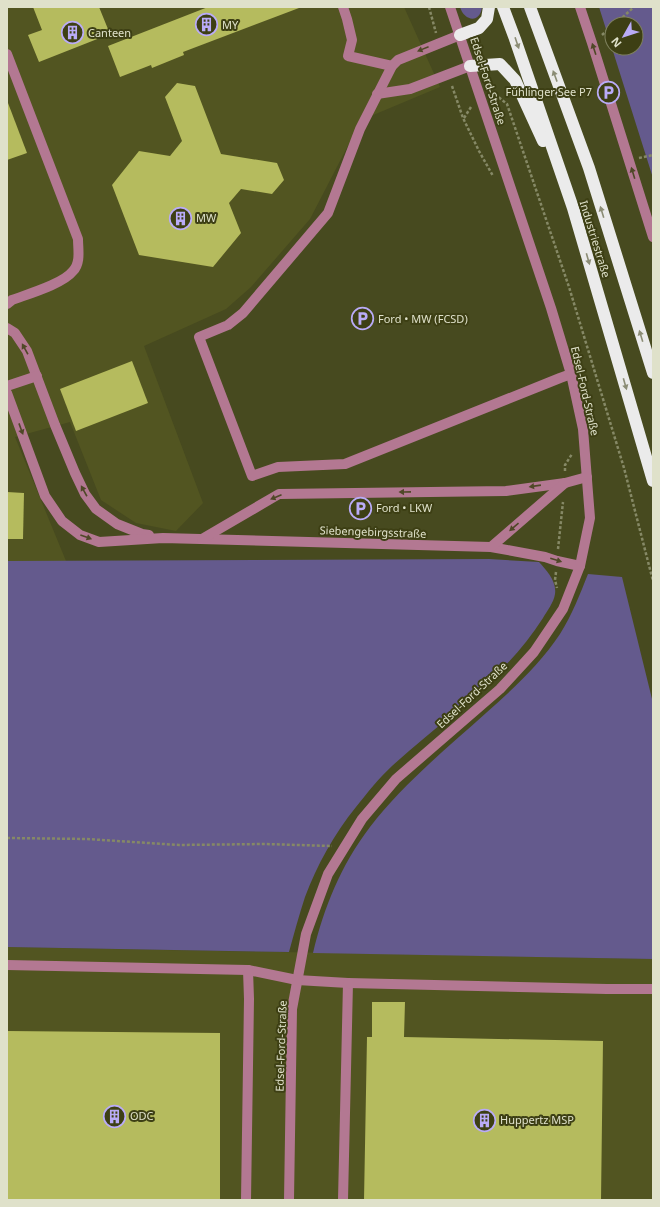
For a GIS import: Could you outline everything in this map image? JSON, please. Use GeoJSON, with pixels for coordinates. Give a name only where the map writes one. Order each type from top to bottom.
{"type":"FeatureCollection","features":[{"type":"Feature","properties":{"kind":"highway"},"geometry":{"type":"LineString","coordinates":[[460,35],[478,28],[487,20],[489,7]]}},
{"type":"Feature","properties":{"kind":"highway","name":"Industriestraße"},"geometry":{"type":"LineString","coordinates":[[503,7],[573,208],[653,481]]}},
{"type":"Feature","properties":{"kind":"highway","name":"Industriestraße"},"geometry":{"type":"LineString","coordinates":[[530,7],[589,168],[653,373]]}},
{"type":"Feature","properties":{"kind":"highway"},"geometry":{"type":"LineString","coordinates":[[470,66],[500,64],[515,80],[573,208]]}},
{"type":"Feature","properties":{"kind":"street"},"geometry":{"type":"LineString","coordinates":[[343,7],[352,40],[348,56],[392,66]]}},
{"type":"Feature","properties":{"kind":"street","name":"Edsel-Ford-Straße"},"geometry":{"type":"LineString","coordinates":[[289,1200],[292,1008],[306,934],[328,874],[362,819],[396,779],[500,689],[534,652],[563,609],[580,566],[590,518],[583,429],[571,374],[551,308],[450,7]]}},
{"type":"Feature","properties":{"kind":"street"},"geometry":{"type":"LineString","coordinates":[[580,7],[653,237]]}},
{"type":"Feature","properties":{"kind":"street"},"geometry":{"type":"LineString","coordinates":[[460,35],[398,60],[392,66],[360,129],[328,213],[243,313],[228,325],[200,337],[252,476],[278,467],[345,464],[571,374]]}},
{"type":"Feature","properties":{"kind":"street"},"geometry":{"type":"LineString","coordinates":[[7,54],[78,239],[79,258],[74,271],[61,281],[12,300],[7,304]]}},
{"type":"Feature","properties":{"kind":"street"},"geometry":{"type":"LineString","coordinates":[[377,94],[410,89],[470,66]]}},
{"type":"Feature","properties":{"kind":"street"},"geometry":{"type":"LineString","coordinates":[[7,328],[15,333],[27,351],[55,426],[75,473],[85,494],[96,509],[117,524],[142,534],[163,538]]}},
{"type":"Feature","properties":{"kind":"street"},"geometry":{"type":"LineString","coordinates":[[7,386],[37,376]]}},
{"type":"Feature","properties":{"kind":"street"},"geometry":{"type":"LineString","coordinates":[[7,393],[45,496],[62,521],[80,535],[99,542],[163,538]]}},
{"type":"Feature","properties":{"kind":"street"},"geometry":{"type":"LineString","coordinates":[[202,539],[279,494],[506,491],[565,483],[587,477]]}},
{"type":"Feature","properties":{"kind":"street"},"geometry":{"type":"LineString","coordinates":[[491,547],[565,483]]}},
{"type":"Feature","properties":{"kind":"street","name":"Siebengebirgsstraße"},"geometry":{"type":"LineString","coordinates":[[163,538],[491,547],[545,557],[580,566]]}},
{"type":"Feature","properties":{"kind":"street"},"geometry":{"type":"LineString","coordinates":[[7,965],[248,970],[297,980],[348,983],[653,989]]}},
{"type":"Feature","properties":{"kind":"street"},"geometry":{"type":"LineString","coordinates":[[246,1200],[249,999],[248,970]]}},
{"type":"Feature","properties":{"kind":"street"},"geometry":{"type":"LineString","coordinates":[[344,1200],[348,983]]}},
{"type":"Feature","properties":{"kind":"path"},"geometry":{"type":"LineString","coordinates":[[429,7],[438,43]]}},
{"type":"Feature","properties":{"kind":"path"},"geometry":{"type":"LineString","coordinates":[[623,16],[634,7]]}},
{"type":"Feature","properties":{"kind":"path"},"geometry":{"type":"LineString","coordinates":[[448,75],[463,118],[496,182]]}},
{"type":"Feature","properties":{"kind":"path"},"geometry":{"type":"LineString","coordinates":[[480,95],[491,91],[507,104],[569,287],[624,468],[653,581]]}},
{"type":"Feature","properties":{"kind":"path"},"geometry":{"type":"LineString","coordinates":[[558,592],[555,580],[565,483],[565,465],[572,455],[572,450]]}},
{"type":"Feature","properties":{"kind":"path"},"geometry":{"type":"LineString","coordinates":[[7,838],[86,839],[179,845],[265,844],[333,846]]}},
{"type":"Feature","properties":{"kind":"path"},"geometry":{"type":"LineString","coordinates":[[329,853],[336,842]]}},
{"type":"Feature","properties":{"kind":"shaded area"},"geometry":{"type":"Polygon","coordinates":[[[7,7],[404,7],[440,87],[359,121],[355,132],[310,219],[251,287],[226,309],[144,346],[203,503],[176,531],[136,523],[101,500],[70,422],[15,437],[66,561],[7,561],[7,7]]]}},
{"type":"Feature","properties":{"kind":"shaded area"},"geometry":{"type":"Polygon","coordinates":[[[460,7],[482,7],[478,16],[472,19],[468,18],[462,12],[460,7]]]}},
{"type":"Feature","properties":{"kind":"shaded area"},"geometry":{"type":"Polygon","coordinates":[[[599,7],[653,7],[653,178],[614,56],[644,56],[644,16],[604,16],[604,23],[599,7]]]}},
{"type":"Feature","properties":{"kind":"shaded area"},"geometry":{"type":"Polygon","coordinates":[[[489,559],[539,562],[553,580],[555,594],[552,603],[528,640],[511,660],[473,697],[387,771],[348,817],[327,850],[310,885],[289,952],[7,947],[7,561],[489,559]]]}},
{"type":"Feature","properties":{"kind":"shaded area"},"geometry":{"type":"Polygon","coordinates":[[[588,574],[622,577],[653,703],[653,959],[313,953],[322,919],[342,871],[350,856],[370,827],[396,796],[506,695],[544,656],[560,634],[576,604],[588,574]]]}},
{"type":"Feature","properties":{"kind":"shaded area"},"geometry":{"type":"Polygon","coordinates":[[[7,947],[653,959],[653,1200],[7,1200],[7,947]]]}},
{"type":"Feature","properties":{"kind":"building","name":"Canteen"},"geometry":{"type":"Polygon","coordinates":[[[33,7],[99,7],[110,34],[39,62],[28,35],[42,30],[33,7]]]}},
{"type":"Feature","properties":{"kind":"building","name":"MY"},"geometry":{"type":"Polygon","coordinates":[[[208,7],[299,8],[183,52],[184,55],[152,68],[151,65],[120,77],[108,46],[208,7]]]}},
{"type":"Feature","properties":{"kind":"building","name":"MW"},"geometry":{"type":"Polygon","coordinates":[[[177,83],[195,86],[221,154],[277,163],[284,180],[272,194],[241,189],[229,203],[241,233],[213,267],[139,255],[112,185],[139,151],[170,156],[182,141],[165,97],[177,83]]]}},
{"type":"Feature","properties":{"kind":"building"},"geometry":{"type":"Polygon","coordinates":[[[7,103],[27,153],[7,160],[7,103]]]}},
{"type":"Feature","properties":{"kind":"building"},"geometry":{"type":"Polygon","coordinates":[[[132,361],[148,403],[76,431],[60,389],[132,361]]]}},
{"type":"Feature","properties":{"kind":"building"},"geometry":{"type":"Polygon","coordinates":[[[7,492],[24,493],[23,539],[7,539],[7,492]]]}},
{"type":"Feature","properties":{"kind":"building","name":"Huppertz MSP"},"geometry":{"type":"Polygon","coordinates":[[[372,1002],[405,1002],[404,1037],[603,1041],[601,1200],[364,1200],[367,1037],[372,1037],[372,1002]]]}},
{"type":"Feature","properties":{"kind":"building","name":"ODC"},"geometry":{"type":"Polygon","coordinates":[[[7,1031],[220,1033],[220,1200],[7,1200],[7,1031]]]}},
{"type":"Feature","properties":{"kind":"place","name":"MY"},"geometry":{"type":"Point","coordinates":[207,25]}},
{"type":"Feature","properties":{"kind":"place","name":"Canteen"},"geometry":{"type":"Point","coordinates":[72,33]}},
{"type":"Feature","properties":{"kind":"place","name":"Fühlinger See P7"},"geometry":{"type":"Point","coordinates":[608,92]}},
{"type":"Feature","properties":{"kind":"place","name":"MW"},"geometry":{"type":"Point","coordinates":[180,218]}},
{"type":"Feature","properties":{"kind":"place","name":"Ford • MW (FCSD)"},"geometry":{"type":"Point","coordinates":[362,319]}},
{"type":"Feature","properties":{"kind":"place","name":"Ford • LKW"},"geometry":{"type":"Point","coordinates":[361,508]}},
{"type":"Feature","properties":{"kind":"place","name":"ODC"},"geometry":{"type":"Point","coordinates":[114,1116]}},
{"type":"Feature","properties":{"kind":"place","name":"Huppertz MSP"},"geometry":{"type":"Point","coordinates":[484,1120]}}]}
